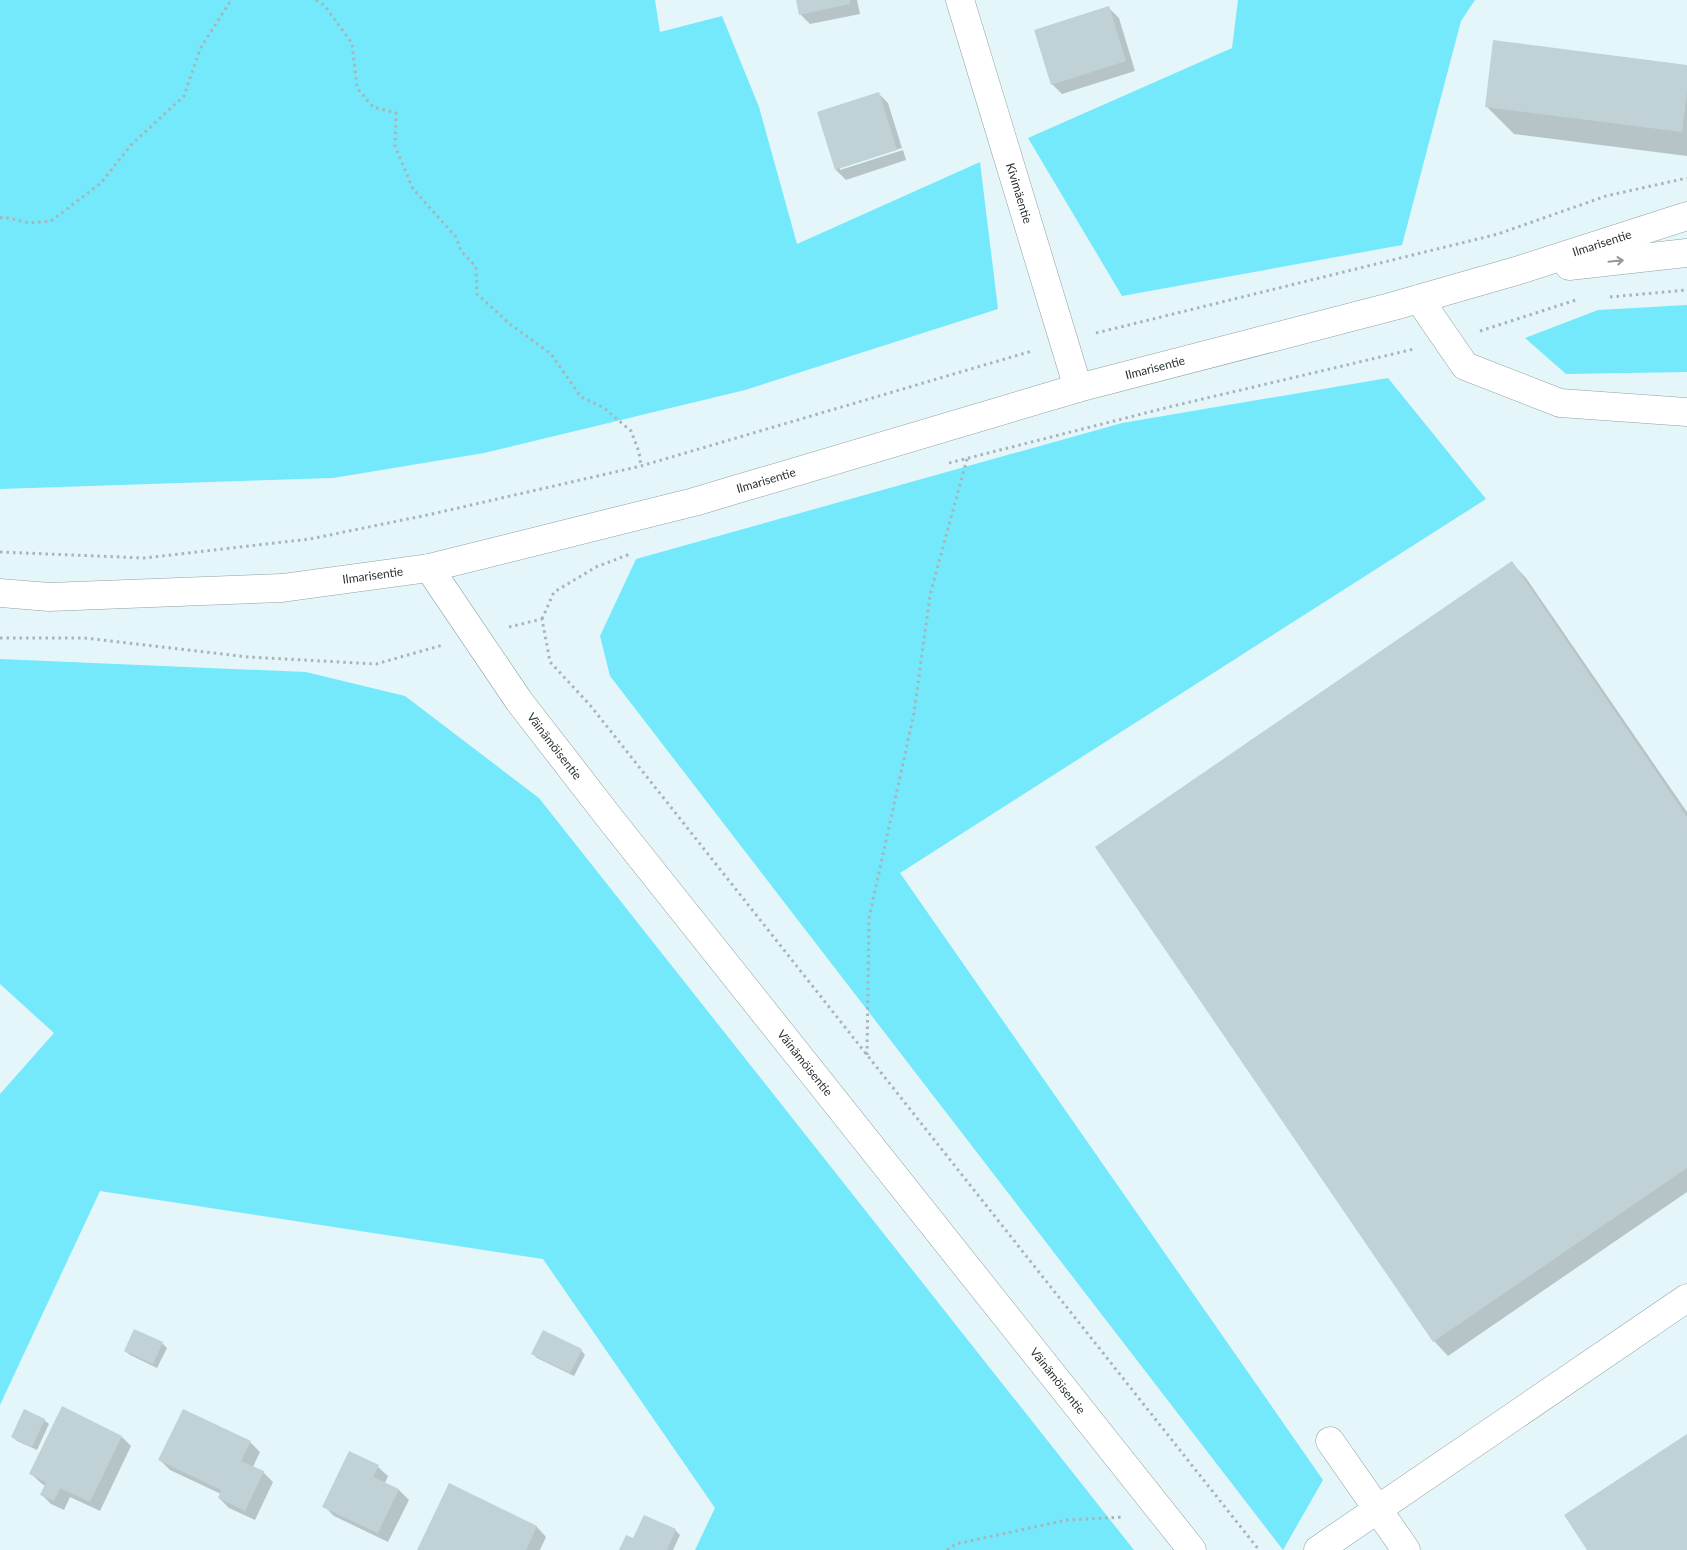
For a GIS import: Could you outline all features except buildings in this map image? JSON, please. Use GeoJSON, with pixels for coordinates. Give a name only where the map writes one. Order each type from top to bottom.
{"type":"FeatureCollection","features":[{"type":"Feature","properties":{"kind":"street","name":"Kivimäentie"},"geometry":{"type":"LineString","coordinates":[[960,0],[1078,388]]}},
{"type":"Feature","properties":{"kind":"street","name":"Ilmarisentie"},"geometry":{"type":"LineString","coordinates":[[0,593],[50,597],[282,588],[428,568],[694,502],[1078,388],[1419,299],[1516,271],[1687,216]]}},
{"type":"Feature","properties":{"kind":"street","name":"Ilmarisentie"},"geometry":{"type":"LineString","coordinates":[[1516,271],[1687,253]]}},
{"type":"Feature","properties":{"kind":"street"},"geometry":{"type":"LineString","coordinates":[[1419,299],[1465,366],[1560,403],[1687,412]]}},
{"type":"Feature","properties":{"kind":"street","name":"Väinämöisentie"},"geometry":{"type":"LineString","coordinates":[[428,568],[519,700],[608,816],[1192,1550]]}},
{"type":"Feature","properties":{"kind":"street"},"geometry":{"type":"LineString","coordinates":[[1318,1550],[1687,1298]]}},
{"type":"Feature","properties":{"kind":"street"},"geometry":{"type":"LineString","coordinates":[[1330,1442],[1406,1550]]}},
{"type":"Feature","properties":{"kind":"path"},"geometry":{"type":"LineString","coordinates":[[0,218],[4,217],[30,223],[51,221],[101,183],[131,145],[184,96],[200,49],[231,0]]}},
{"type":"Feature","properties":{"kind":"path"},"geometry":{"type":"LineString","coordinates":[[316,0],[324,6],[352,43],[357,88],[373,107],[396,113],[395,146],[413,189],[456,237],[460,251],[476,267],[477,294],[510,324],[551,354],[581,397],[604,408],[630,431],[639,452],[642,466]]}},
{"type":"Feature","properties":{"kind":"path"},"geometry":{"type":"LineString","coordinates":[[0,552],[144,558],[310,539],[432,514],[642,466],[1064,341],[1498,234],[1606,196],[1687,178]]}},
{"type":"Feature","properties":{"kind":"path"},"geometry":{"type":"LineString","coordinates":[[1602,298],[1687,290]]}},
{"type":"Feature","properties":{"kind":"path"},"geometry":{"type":"LineString","coordinates":[[946,464],[1169,406],[1447,341],[1576,300],[1585,299]]}},
{"type":"Feature","properties":{"kind":"path"},"geometry":{"type":"LineString","coordinates":[[868,1056],[869,918],[914,713],[930,595],[967,459]]}},
{"type":"Feature","properties":{"kind":"path"},"geometry":{"type":"LineString","coordinates":[[542,619],[554,592],[596,567],[637,552]]}},
{"type":"Feature","properties":{"kind":"path"},"geometry":{"type":"LineString","coordinates":[[947,1550],[956,1544],[1066,1520],[1164,1515]]}},
{"type":"Feature","properties":{"kind":"shaded area"},"geometry":{"type":"Polygon","coordinates":[[[0,0],[655,0],[660,32],[722,16],[759,107],[797,244],[980,162],[998,309],[745,390],[484,453],[333,478],[0,489],[0,0]]]}},
{"type":"Feature","properties":{"kind":"shaded area"},"geometry":{"type":"Polygon","coordinates":[[[1238,0],[1475,0],[1461,21],[1402,245],[1122,296],[1028,138],[1232,48],[1238,0]]]}},
{"type":"Feature","properties":{"kind":"shaded area"},"geometry":{"type":"Polygon","coordinates":[[[1687,305],[1687,372],[1566,374],[1525,338],[1598,310],[1687,305]]]}},
{"type":"Feature","properties":{"kind":"shaded area"},"geometry":{"type":"Polygon","coordinates":[[[1388,378],[1486,499],[900,873],[1323,1480],[1283,1550],[610,676],[600,636],[636,559],[1122,423],[1388,378]]]}},
{"type":"Feature","properties":{"kind":"shaded area"},"geometry":{"type":"Polygon","coordinates":[[[0,659],[306,672],[405,696],[539,798],[1134,1550],[695,1550],[715,1508],[543,1259],[100,1191],[0,1405],[0,1094],[54,1033],[0,984],[0,659]]]}}]}
